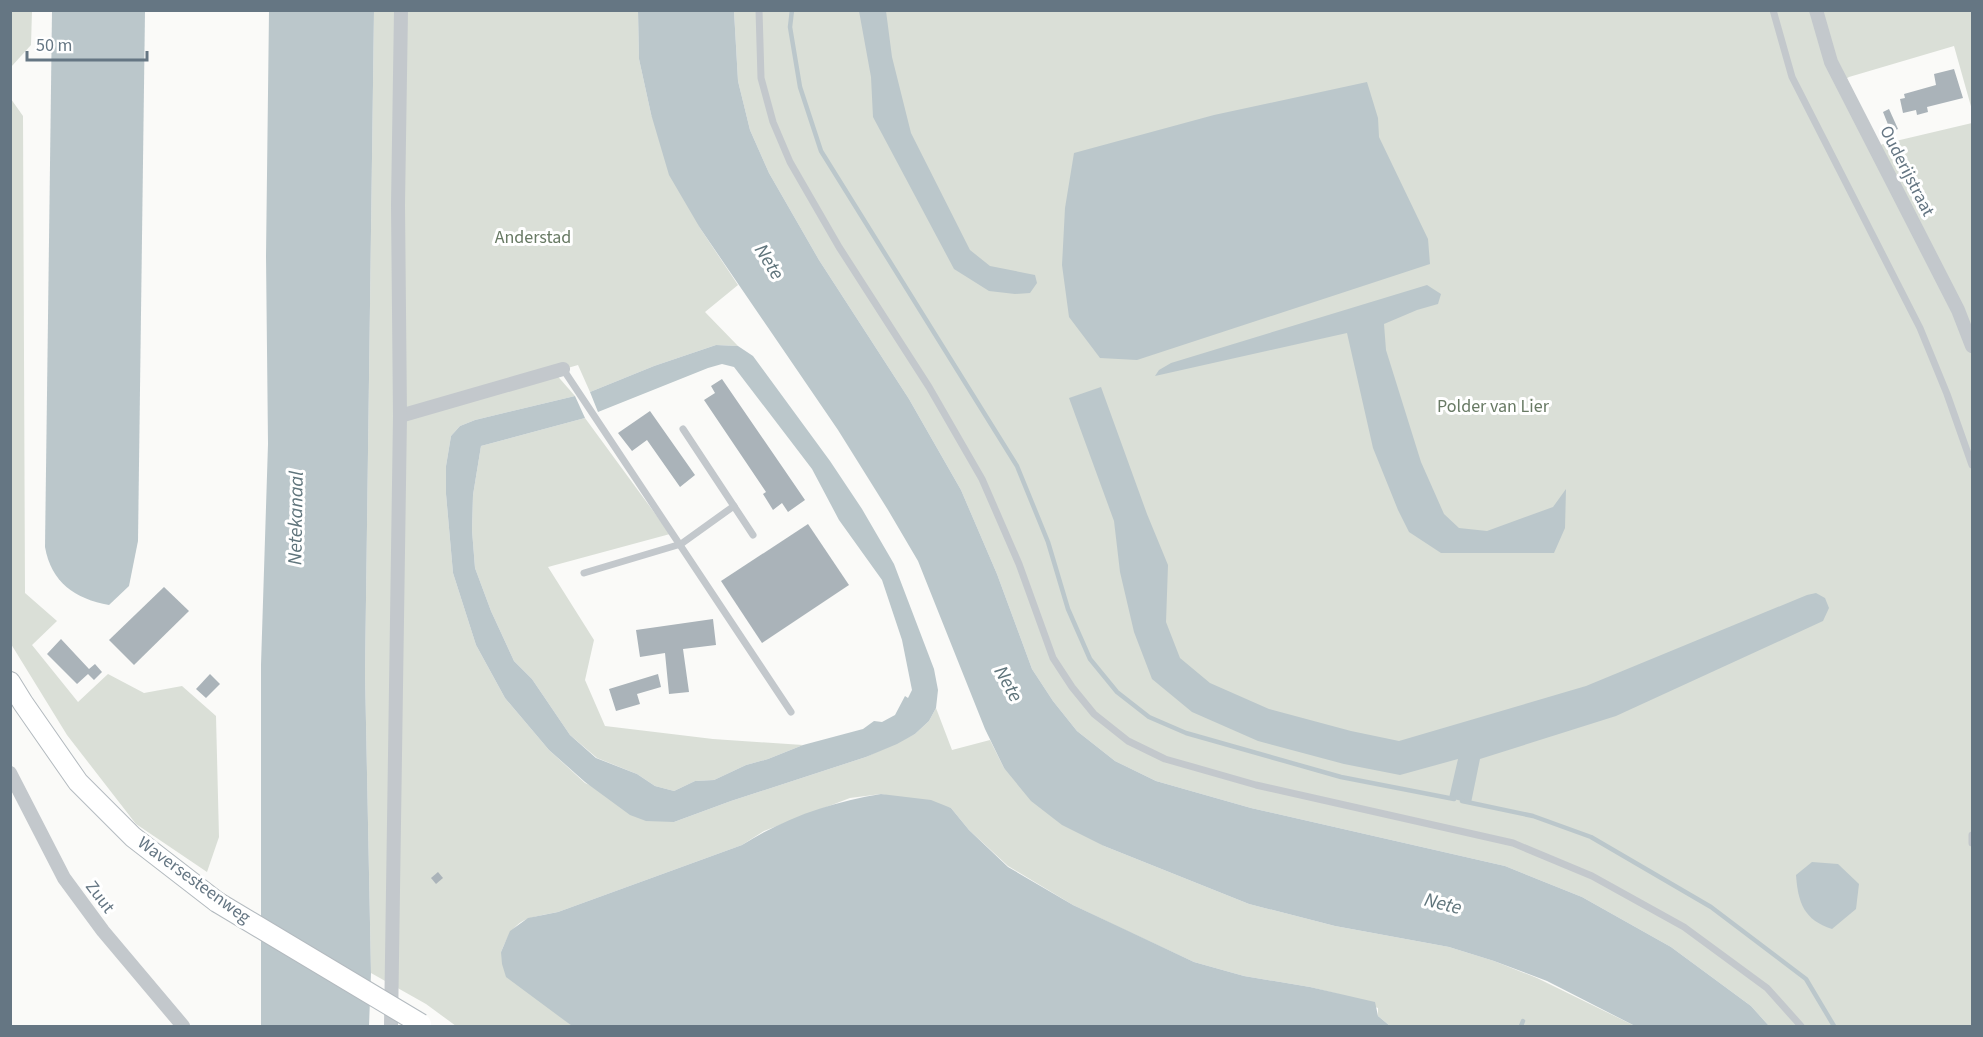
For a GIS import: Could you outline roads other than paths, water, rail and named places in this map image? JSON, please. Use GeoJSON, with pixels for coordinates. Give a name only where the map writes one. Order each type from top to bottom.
{"type":"FeatureCollection","features":[{"type":"Feature","properties":{"kind":"main road","name":"Waversesteenweg"},"geometry":{"type":"LineString","coordinates":[[10,682],[22,703],[78,782],[134,837],[217,902],[422,1025]]}},
{"type":"Feature","properties":{"kind":"street"},"geometry":{"type":"LineString","coordinates":[[391,1026],[400,416],[398,205],[401,10]]}},
{"type":"Feature","properties":{"kind":"street","name":"Ouderijstraat"},"geometry":{"type":"LineString","coordinates":[[1816,10],[1831,62],[1958,310],[1972,346]]}},
{"type":"Feature","properties":{"kind":"street"},"geometry":{"type":"LineString","coordinates":[[400,416],[563,369]]}},
{"type":"Feature","properties":{"kind":"street","name":"Zuut"},"geometry":{"type":"LineString","coordinates":[[10,773],[64,878],[103,931],[183,1026]]}},
{"type":"Feature","properties":{"kind":"lane"},"geometry":{"type":"LineString","coordinates":[[759,10],[761,78],[773,122],[790,162],[839,247],[929,387],[982,479],[1019,564],[1053,658],[1072,687],[1094,714],[1128,741],[1165,759],[1257,785],[1513,843],[1592,876],[1684,927],[1767,988],[1801,1026]]}},
{"type":"Feature","properties":{"kind":"lane"},"geometry":{"type":"LineString","coordinates":[[1773,10],[1792,77],[1920,328],[1947,394],[1972,465]]}},
{"type":"Feature","properties":{"kind":"lane"},"geometry":{"type":"LineString","coordinates":[[563,369],[791,712]]}},
{"type":"Feature","properties":{"kind":"lane"},"geometry":{"type":"LineString","coordinates":[[683,429],[753,534]]}},
{"type":"Feature","properties":{"kind":"lane"},"geometry":{"type":"LineString","coordinates":[[584,573],[681,544],[734,506]]}},
{"type":"Feature","properties":{"kind":"lane"},"geometry":{"type":"LineString","coordinates":[[1972,835],[1972,843]]}},
{"type":"Feature","properties":{"kind":"water"},"geometry":{"type":"Polygon","coordinates":[[[52,11],[145,11],[138,541],[129,586],[109,605],[86,598],[66,587],[53,570],[45,547],[52,11]]]}},
{"type":"Feature","properties":{"kind":"water","name":"Netekanaal"},"geometry":{"type":"Polygon","coordinates":[[[269,11],[374,11],[365,673],[371,973],[369,1026],[261,1026],[261,665],[268,444],[266,256],[269,11]]]}},
{"type":"Feature","properties":{"kind":"water","name":"Nete"},"geometry":{"type":"Polygon","coordinates":[[[638,11],[734,11],[738,81],[750,130],[769,173],[819,260],[909,399],[961,490],[997,574],[1032,669],[1053,701],[1077,731],[1115,761],[1156,781],[1251,808],[1505,866],[1582,897],[1671,947],[1751,1006],[1769,1026],[1635,1026],[1547,981],[1494,961],[1449,947],[1335,926],[1249,904],[1104,846],[1062,825],[1031,801],[1004,768],[985,729],[918,561],[838,430],[700,228],[669,175],[651,114],[639,59],[638,11]]]}},
{"type":"Feature","properties":{"kind":"water"},"geometry":{"type":"Polygon","coordinates":[[[859,11],[886,11],[892,57],[911,133],[970,250],[990,266],[1035,275],[1037,283],[1030,293],[989,291],[954,269],[873,117],[871,77],[859,11]]]}},
{"type":"Feature","properties":{"kind":"water"},"geometry":{"type":"Polygon","coordinates":[[[1367,82],[1378,118],[1379,137],[1428,239],[1430,264],[1137,360],[1100,358],[1069,317],[1062,265],[1065,208],[1074,153],[1214,115],[1367,82]]]}},
{"type":"Feature","properties":{"kind":"water"},"geometry":{"type":"Polygon","coordinates":[[[1427,285],[1441,294],[1438,304],[1384,324],[1386,350],[1421,462],[1444,514],[1459,528],[1487,531],[1553,507],[1566,489],[1565,528],[1554,553],[1441,553],[1409,532],[1373,448],[1347,333],[1155,376],[1159,370],[1171,363],[1427,285]]]}},
{"type":"Feature","properties":{"kind":"water"},"geometry":{"type":"Polygon","coordinates":[[[716,345],[738,346],[753,356],[862,509],[894,564],[934,669],[938,690],[936,708],[929,721],[915,734],[866,757],[674,822],[646,821],[630,815],[585,782],[549,750],[505,698],[476,645],[453,573],[446,494],[446,466],[451,436],[460,426],[475,420],[575,396],[585,418],[481,446],[473,495],[472,530],[475,568],[491,611],[514,661],[532,679],[570,735],[596,758],[637,774],[655,786],[674,791],[695,781],[714,780],[746,765],[803,745],[863,729],[874,721],[882,722],[895,715],[905,696],[908,698],[912,690],[902,640],[882,580],[839,520],[812,469],[734,367],[722,364],[708,368],[598,412],[590,392],[654,366],[716,345]]]}},
{"type":"Feature","properties":{"kind":"water"},"geometry":{"type":"Polygon","coordinates":[[[1101,387],[1168,565],[1166,622],[1180,658],[1210,683],[1269,709],[1399,741],[1586,686],[1807,595],[1816,593],[1825,598],[1829,608],[1823,621],[1616,716],[1480,759],[1471,803],[1449,798],[1458,759],[1400,775],[1344,764],[1258,741],[1192,712],[1152,679],[1134,632],[1120,572],[1114,521],[1069,398],[1101,387]]]}},
{"type":"Feature","properties":{"kind":"water"},"geometry":{"type":"Polygon","coordinates":[[[881,794],[931,800],[951,808],[969,830],[1008,867],[1073,905],[1194,962],[1244,976],[1310,987],[1375,1002],[1378,1016],[1390,1026],[572,1026],[506,977],[501,952],[510,931],[528,918],[558,912],[742,845],[758,835],[809,812],[881,794]]]}},
{"type":"Feature","properties":{"kind":"water"},"geometry":{"type":"Polygon","coordinates":[[[1812,862],[1838,864],[1859,884],[1856,909],[1832,929],[1815,921],[1801,902],[1796,875],[1812,862]]]}},
{"type":"Feature","properties":{"kind":"waterway"},"geometry":{"type":"LineString","coordinates":[[792,10],[790,27],[800,87],[821,151],[1017,466],[1048,542],[1068,609],[1090,659],[1117,692],[1149,717],[1186,733],[1341,777],[1454,799]]}},
{"type":"Feature","properties":{"kind":"waterway"},"geometry":{"type":"LineString","coordinates":[[1462,801],[1533,816],[1591,837],[1711,907],[1806,979],[1834,1026]]}},
{"type":"Feature","properties":{"kind":"waterway"},"geometry":{"type":"LineString","coordinates":[[1521,1026],[1523,1021]]}},
{"type":"Feature","properties":{"kind":"park label","name":"Anderstad"},"geometry":{"type":"Point","coordinates":[533,237]}},
{"type":"Feature","properties":{"kind":"park label","name":"Polder van Lier"},"geometry":{"type":"Point","coordinates":[1493,406]}}]}
